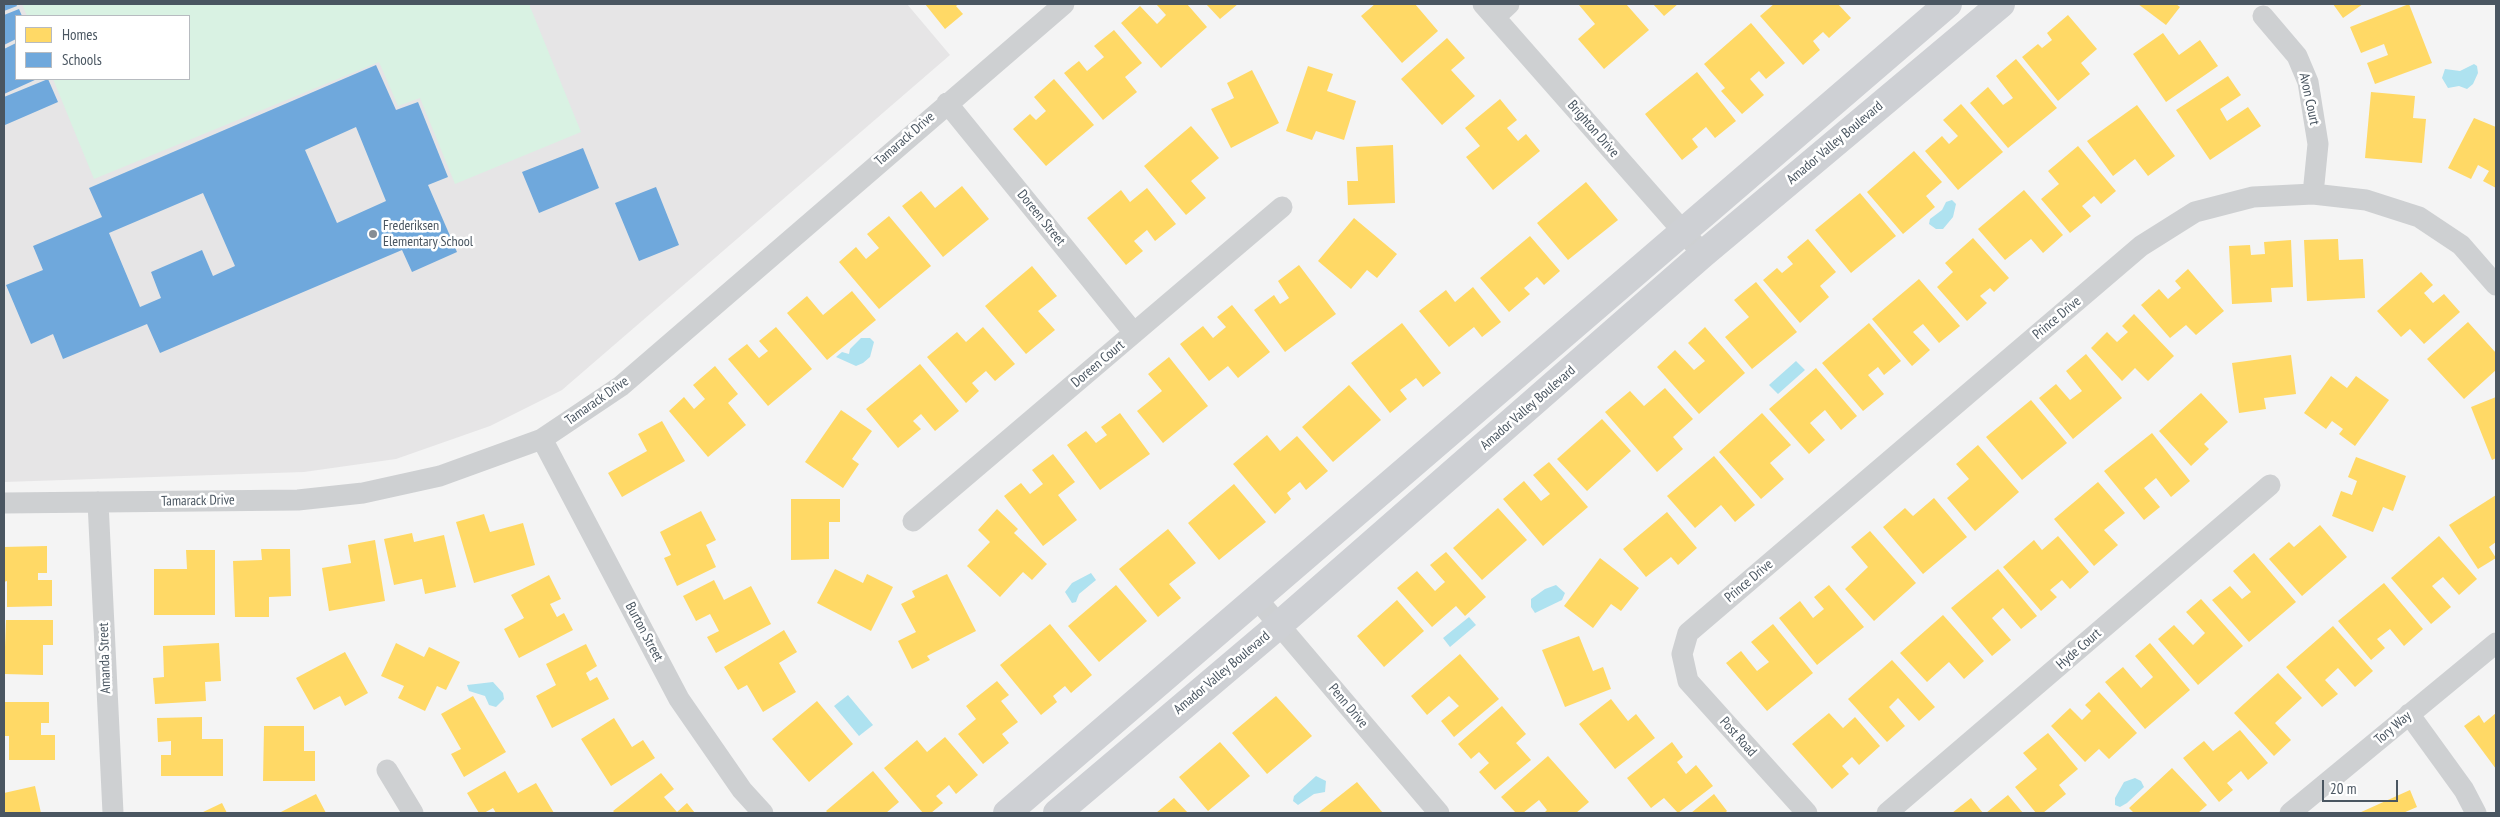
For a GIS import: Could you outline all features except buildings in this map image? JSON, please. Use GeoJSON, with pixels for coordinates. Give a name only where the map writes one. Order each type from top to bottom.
{"type":"FeatureCollection","features":[{"type":"Feature","properties":{"kind":"street","name":"Tamarack Drive"},"geometry":{"type":"LineString","coordinates":[[4,504],[298,500],[363,493],[440,476],[542,439],[621,386],[1064,4]]}},
{"type":"Feature","properties":{"kind":"street"},"geometry":{"type":"LineString","coordinates":[[1008,813],[1682,230],[1948,4]]}},
{"type":"Feature","properties":{"kind":"street","name":"Amador Valley Boulevard"},"geometry":{"type":"LineString","coordinates":[[1057,813],[1279,625],[1703,254],[2001,4]]}},
{"type":"Feature","properties":{"kind":"street","name":"Brighton Drive"},"geometry":{"type":"LineString","coordinates":[[1496,8],[1703,254]]}},
{"type":"Feature","properties":{"kind":"street","name":"Avon Court"},"geometry":{"type":"LineString","coordinates":[[2263,16],[2297,56],[2308,82],[2318,144],[2313,194]]}},
{"type":"Feature","properties":{"kind":"street","name":"Doreen Street"},"geometry":{"type":"LineString","coordinates":[[947,103],[1134,333]]}},
{"type":"Feature","properties":{"kind":"street","name":"Prince Drive"},"geometry":{"type":"LineString","coordinates":[[1682,654],[1688,632],[2141,246],[2195,212],[2253,197],[2313,194],[2366,200],[2419,217],[2460,245],[2496,285]]}},
{"type":"Feature","properties":{"kind":"street","name":"Doreen Court"},"geometry":{"type":"LineString","coordinates":[[913,521],[1282,207]]}},
{"type":"Feature","properties":{"kind":"street"},"geometry":{"type":"LineString","coordinates":[[1566,375],[1562,366],[1566,355],[1665,270],[1678,255],[1682,230]]}},
{"type":"Feature","properties":{"kind":"street","name":"Burton Street"},"geometry":{"type":"LineString","coordinates":[[542,439],[679,699],[742,790],[763,813]]}},
{"type":"Feature","properties":{"kind":"street","name":"Hyde Court"},"geometry":{"type":"LineString","coordinates":[[1888,813],[2270,485]]}},
{"type":"Feature","properties":{"kind":"street","name":"Amanda Street"},"geometry":{"type":"LineString","coordinates":[[98,502],[113,813]]}},
{"type":"Feature","properties":{"kind":"street","name":"Penn Drive"},"geometry":{"type":"LineString","coordinates":[[1257,599],[1440,813]]}},
{"type":"Feature","properties":{"kind":"street","name":"Tory Way"},"geometry":{"type":"LineString","coordinates":[[2290,813],[2496,644]]}},
{"type":"Feature","properties":{"kind":"street","name":"Post Road"},"geometry":{"type":"LineString","coordinates":[[1682,654],[1688,681],[1807,813]]}},
{"type":"Feature","properties":{"kind":"street"},"geometry":{"type":"LineString","coordinates":[[2409,714],[2464,790],[2476,813]]}},
{"type":"Feature","properties":{"kind":"street"},"geometry":{"type":"LineString","coordinates":[[387,770],[413,813]]}},
{"type":"Feature","properties":{"kind":"shaded area","name":"Frederiksen Elementary School"},"geometry":{"type":"Polygon","coordinates":[[[4,4],[907,4],[950,55],[562,390],[490,426],[396,459],[304,472],[4,482],[4,4]]]}},
{"type":"Feature","properties":{"kind":"green space"},"geometry":{"type":"Polygon","coordinates":[[[22,4],[529,4],[581,132],[455,184],[420,98],[398,106],[379,62],[94,179],[53,80],[190,80],[190,15],[27,15],[22,4]]]}},
{"type":"Feature","properties":{"kind":"water"},"geometry":{"type":"Polygon","coordinates":[[[2474,64],[2477,66],[2478,73],[2473,84],[2467,89],[2459,86],[2448,88],[2442,78],[2445,69],[2460,71],[2474,64]]]}},
{"type":"Feature","properties":{"kind":"water"},"geometry":{"type":"Polygon","coordinates":[[[1952,200],[1956,204],[1953,217],[1943,229],[1936,229],[1929,224],[1930,219],[1942,210],[1946,202],[1952,200]]]}},
{"type":"Feature","properties":{"kind":"water"},"geometry":{"type":"Polygon","coordinates":[[[861,338],[870,338],[874,342],[870,357],[863,363],[856,366],[836,357],[842,352],[849,354],[850,349],[861,338]]]}},
{"type":"Feature","properties":{"kind":"water"},"geometry":{"type":"Polygon","coordinates":[[[1796,361],[1805,370],[1778,394],[1769,385],[1796,361]]]}},
{"type":"Feature","properties":{"kind":"water"},"geometry":{"type":"Polygon","coordinates":[[[1091,573],[1096,580],[1079,594],[1076,602],[1072,603],[1065,592],[1072,583],[1091,573]]]}},
{"type":"Feature","properties":{"kind":"water"},"geometry":{"type":"Polygon","coordinates":[[[1556,585],[1565,593],[1562,600],[1535,613],[1531,607],[1531,599],[1545,589],[1556,585]]]}},
{"type":"Feature","properties":{"kind":"water"},"geometry":{"type":"Polygon","coordinates":[[[1469,617],[1476,625],[1450,647],[1443,638],[1469,617]]]}},
{"type":"Feature","properties":{"kind":"water"},"geometry":{"type":"Polygon","coordinates":[[[493,682],[503,693],[504,699],[496,707],[489,705],[485,696],[469,691],[467,685],[493,682]]]}},
{"type":"Feature","properties":{"kind":"water"},"geometry":{"type":"Polygon","coordinates":[[[848,695],[873,725],[859,736],[834,706],[848,695]]]}},
{"type":"Feature","properties":{"kind":"water"},"geometry":{"type":"Polygon","coordinates":[[[1316,776],[1326,781],[1325,792],[1314,794],[1298,805],[1293,801],[1294,796],[1316,776]]]}},
{"type":"Feature","properties":{"kind":"water"},"geometry":{"type":"Polygon","coordinates":[[[2135,778],[2141,781],[2144,787],[2127,803],[2120,807],[2115,805],[2115,798],[2124,782],[2135,778]]]}},
{"type":"Feature","properties":{"kind":"place","name":"Frederiksen Elementary School"},"geometry":{"type":"Point","coordinates":[373,234]}}]}
